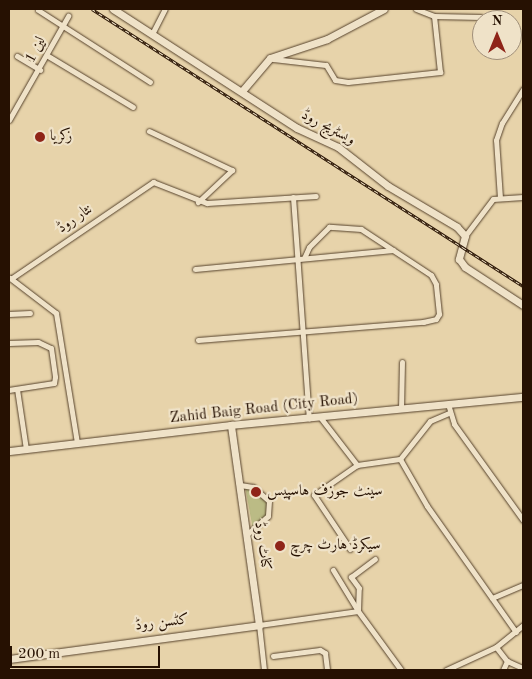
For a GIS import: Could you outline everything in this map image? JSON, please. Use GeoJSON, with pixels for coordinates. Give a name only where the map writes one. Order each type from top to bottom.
{"type":"FeatureCollection","features":[{"type":"Feature","properties":{"kind":"main road","name":"ویسٹریج روڈ"},"geometry":{"type":"LineString","coordinates":[[113,9],[242,91],[296,128],[338,147],[388,186],[457,227],[465,236]]}},
{"type":"Feature","properties":{"kind":"main road"},"geometry":{"type":"LineString","coordinates":[[242,91],[270,58],[327,40],[384,9]]}},
{"type":"Feature","properties":{"kind":"main road"},"geometry":{"type":"LineString","coordinates":[[465,236],[459,259],[465,267],[523,305]]}},
{"type":"Feature","properties":{"kind":"main road","name":"Zahid Baig Road (City Road)"},"geometry":{"type":"LineString","coordinates":[[9,451],[231,425],[523,398]]}},
{"type":"Feature","properties":{"kind":"main road","name":"کناٹ روڈ"},"geometry":{"type":"LineString","coordinates":[[231,425],[259,625]]}},
{"type":"Feature","properties":{"kind":"main road","name":"کٹسن روڈ"},"geometry":{"type":"LineString","coordinates":[[9,660],[259,625]]}},
{"type":"Feature","properties":{"kind":"street"},"geometry":{"type":"LineString","coordinates":[[152,34],[165,9]]}},
{"type":"Feature","properties":{"kind":"street"},"geometry":{"type":"LineString","coordinates":[[416,9],[434,16],[472,18]]}},
{"type":"Feature","properties":{"kind":"street"},"geometry":{"type":"LineString","coordinates":[[38,10],[150,82]]}},
{"type":"Feature","properties":{"kind":"street","name":"لین 1"},"geometry":{"type":"LineString","coordinates":[[9,120],[48,56],[68,16]]}},
{"type":"Feature","properties":{"kind":"street"},"geometry":{"type":"LineString","coordinates":[[270,58],[326,66],[335,80],[348,82],[440,72],[434,16]]}},
{"type":"Feature","properties":{"kind":"street"},"geometry":{"type":"LineString","coordinates":[[17,56],[40,70]]}},
{"type":"Feature","properties":{"kind":"street"},"geometry":{"type":"LineString","coordinates":[[48,56],[133,107]]}},
{"type":"Feature","properties":{"kind":"street"},"geometry":{"type":"LineString","coordinates":[[500,198],[496,140],[502,123],[523,89]]}},
{"type":"Feature","properties":{"kind":"street"},"geometry":{"type":"LineString","coordinates":[[149,131],[232,170],[198,202]]}},
{"type":"Feature","properties":{"kind":"street","name":"نثار روڈ"},"geometry":{"type":"LineString","coordinates":[[10,276],[153,182],[198,202]]}},
{"type":"Feature","properties":{"kind":"street"},"geometry":{"type":"LineString","coordinates":[[293,196],[301,259],[302,331],[309,418]]}},
{"type":"Feature","properties":{"kind":"street"},"geometry":{"type":"LineString","coordinates":[[198,202],[316,196]]}},
{"type":"Feature","properties":{"kind":"street"},"geometry":{"type":"LineString","coordinates":[[465,236],[487,204],[500,198],[523,197]]}},
{"type":"Feature","properties":{"kind":"street"},"geometry":{"type":"LineString","coordinates":[[198,340],[436,319],[439,314],[434,279],[362,229],[329,227],[309,247],[301,259]]}},
{"type":"Feature","properties":{"kind":"street"},"geometry":{"type":"LineString","coordinates":[[195,269],[393,250]]}},
{"type":"Feature","properties":{"kind":"street"},"geometry":{"type":"LineString","coordinates":[[10,276],[56,313],[77,442]]}},
{"type":"Feature","properties":{"kind":"street"},"geometry":{"type":"LineString","coordinates":[[9,314],[30,313]]}},
{"type":"Feature","properties":{"kind":"street"},"geometry":{"type":"LineString","coordinates":[[9,343],[38,342],[54,352],[54,383],[9,390]]}},
{"type":"Feature","properties":{"kind":"street"},"geometry":{"type":"LineString","coordinates":[[400,409],[402,362]]}},
{"type":"Feature","properties":{"kind":"street"},"geometry":{"type":"LineString","coordinates":[[17,389],[26,449]]}},
{"type":"Feature","properties":{"kind":"street"},"geometry":{"type":"LineString","coordinates":[[448,404],[449,413],[523,520]]}},
{"type":"Feature","properties":{"kind":"street"},"geometry":{"type":"LineString","coordinates":[[350,549],[314,495],[357,465],[400,459],[430,421],[449,413]]}},
{"type":"Feature","properties":{"kind":"street"},"geometry":{"type":"LineString","coordinates":[[320,417],[357,465]]}},
{"type":"Feature","properties":{"kind":"street"},"geometry":{"type":"LineString","coordinates":[[400,459],[427,506],[516,632]]}},
{"type":"Feature","properties":{"kind":"street"},"geometry":{"type":"LineString","coordinates":[[240,485],[253,486],[269,501],[268,516],[247,534]]}},
{"type":"Feature","properties":{"kind":"street"},"geometry":{"type":"LineString","coordinates":[[358,611],[359,588],[351,578],[375,559]]}},
{"type":"Feature","properties":{"kind":"street"},"geometry":{"type":"LineString","coordinates":[[333,570],[358,611],[401,670]]}},
{"type":"Feature","properties":{"kind":"street"},"geometry":{"type":"LineString","coordinates":[[492,598],[523,585]]}},
{"type":"Feature","properties":{"kind":"street"},"geometry":{"type":"LineString","coordinates":[[259,625],[358,611]]}},
{"type":"Feature","properties":{"kind":"street","name":"کناٹ روڈ"},"geometry":{"type":"LineString","coordinates":[[259,625],[264,670]]}},
{"type":"Feature","properties":{"kind":"street"},"geometry":{"type":"LineString","coordinates":[[446,670],[496,647],[523,625]]}},
{"type":"Feature","properties":{"kind":"street"},"geometry":{"type":"LineString","coordinates":[[496,647],[507,661],[523,668]]}},
{"type":"Feature","properties":{"kind":"street"},"geometry":{"type":"LineString","coordinates":[[273,656],[320,650],[325,654],[327,670]]}},
{"type":"Feature","properties":{"kind":"street"},"geometry":{"type":"LineString","coordinates":[[503,670],[507,661]]}},
{"type":"Feature","properties":{"kind":"green space"},"geometry":{"type":"Polygon","coordinates":[[[245,486],[253,487],[269,501],[268,516],[253,530],[245,486]]]}},
{"type":"Feature","properties":{"kind":"railway"},"geometry":{"type":"LineString","coordinates":[[92,9],[523,286]]}},
{"type":"Feature","properties":{"kind":"place","name":"زکریا"},"geometry":{"type":"Point","coordinates":[40,137]}},
{"type":"Feature","properties":{"kind":"place","name":"سینٹ جوزف ہاسپیس"},"geometry":{"type":"Point","coordinates":[256,492]}},
{"type":"Feature","properties":{"kind":"place","name":"سیکرڈ ہارٹ چرچ"},"geometry":{"type":"Point","coordinates":[280,546]}}]}
